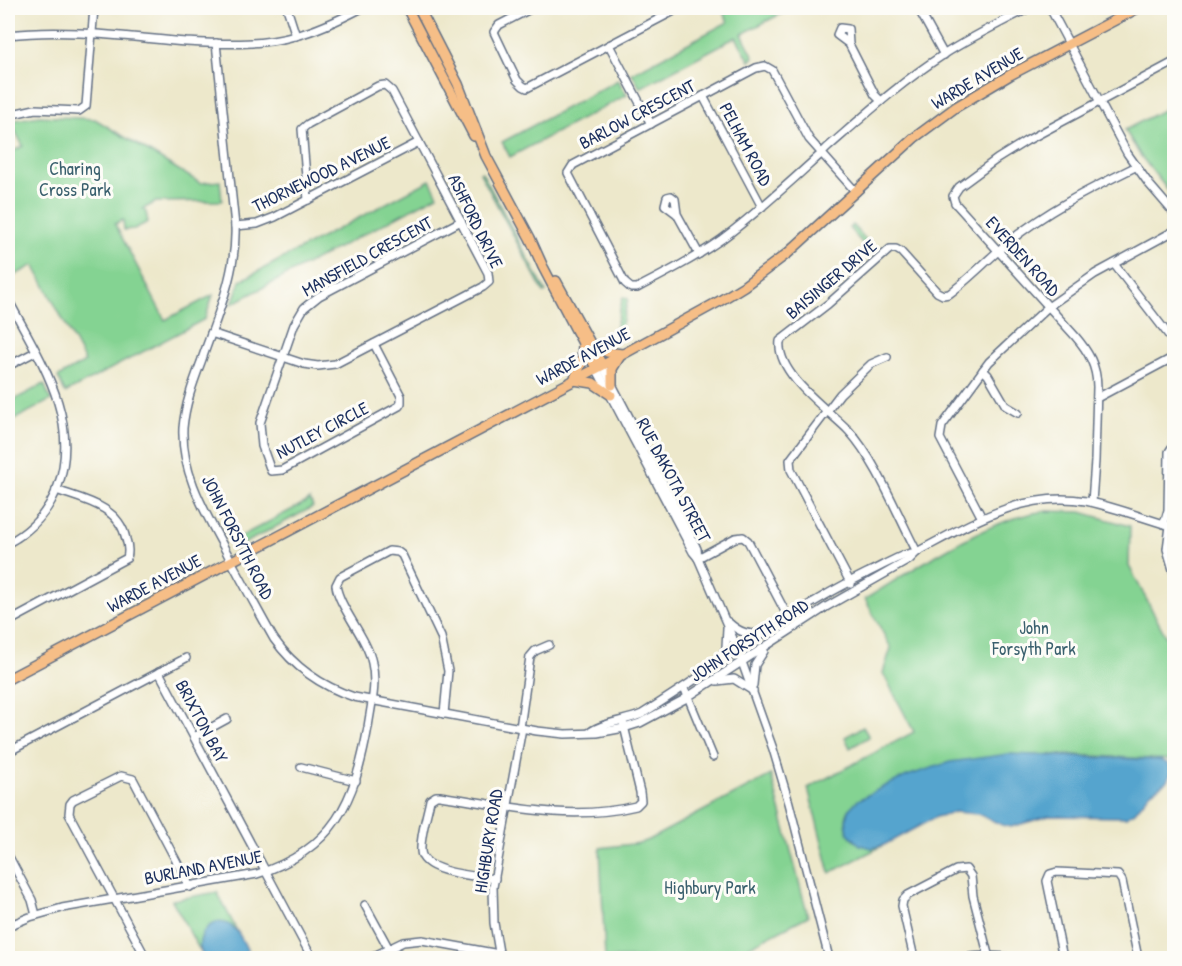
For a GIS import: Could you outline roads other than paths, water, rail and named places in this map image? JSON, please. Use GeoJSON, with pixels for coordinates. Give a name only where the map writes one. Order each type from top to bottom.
{"type":"FeatureCollection","features":[{"type":"Feature","properties":{"kind":"main road"},"geometry":{"type":"LineString","coordinates":[[407,8],[533,246],[565,294],[599,367]]}},
{"type":"Feature","properties":{"kind":"main road"},"geometry":{"type":"LineString","coordinates":[[419,8],[454,74],[481,145]]}},
{"type":"Feature","properties":{"kind":"main road","name":"WARDE AVENUE"},"geometry":{"type":"LineString","coordinates":[[8,679],[689,319],[744,286],[788,253],[914,138],[956,107],[1010,75],[1138,8]]}},
{"type":"Feature","properties":{"kind":"main road"},"geometry":{"type":"LineString","coordinates":[[587,343],[607,352],[622,354],[612,369],[612,390],[593,383],[574,380],[587,343]]}},
{"type":"Feature","properties":{"kind":"street"},"geometry":{"type":"LineString","coordinates":[[8,115],[35,109],[79,111],[84,109],[88,99],[94,8]]}},
{"type":"Feature","properties":{"kind":"street"},"geometry":{"type":"LineString","coordinates":[[287,8],[296,36]]}},
{"type":"Feature","properties":{"kind":"street"},"geometry":{"type":"LineString","coordinates":[[8,35],[39,33],[216,43],[260,42],[296,36],[327,25],[362,8]]}},
{"type":"Feature","properties":{"kind":"street"},"geometry":{"type":"LineString","coordinates":[[532,8],[499,25],[494,32],[517,80],[525,87],[532,86],[676,8]]}},
{"type":"Feature","properties":{"kind":"street"},"geometry":{"type":"LineString","coordinates":[[918,8],[944,55]]}},
{"type":"Feature","properties":{"kind":"street","name":"BARLOW CRESCENT"},"geometry":{"type":"LineString","coordinates":[[856,192],[821,154],[807,136],[768,67],[759,67],[703,96],[573,165],[569,171],[569,178],[628,286],[639,287],[699,254],[731,232],[762,207],[821,154],[881,101],[944,55],[1029,8]]}},
{"type":"Feature","properties":{"kind":"street"},"geometry":{"type":"LineString","coordinates":[[1050,8],[1127,153],[1174,213]]}},
{"type":"Feature","properties":{"kind":"street","name":"JOHN FORSYTH ROAD"},"geometry":{"type":"LineString","coordinates":[[216,43],[235,226],[235,251],[231,273],[187,405],[183,441],[189,475],[195,491],[274,639],[291,661],[338,692],[372,701],[521,728],[565,734],[608,732],[642,714],[788,617],[850,582],[1008,507],[1042,500],[1092,502],[1170,526]]}},
{"type":"Feature","properties":{"kind":"street"},"geometry":{"type":"LineString","coordinates":[[849,44],[875,95],[881,101]]}},
{"type":"Feature","properties":{"kind":"street"},"geometry":{"type":"LineString","coordinates":[[609,45],[651,124]]}},
{"type":"Feature","properties":{"kind":"street","name":"EVERDEN ROAD"},"geometry":{"type":"LineString","coordinates":[[1092,502],[1097,378],[1091,358],[1082,344],[955,202],[953,196],[956,190],[1012,149],[1174,62]]}},
{"type":"Feature","properties":{"kind":"street","name":"ASHFORD DRIVE"},"geometry":{"type":"LineString","coordinates":[[211,333],[303,364],[324,366],[343,361],[489,282],[488,273],[461,221],[392,91],[385,85],[378,86],[302,129],[308,200]]}},
{"type":"Feature","properties":{"kind":"street","name":"PELHAM ROAD"},"geometry":{"type":"LineString","coordinates":[[703,96],[762,207]]}},
{"type":"Feature","properties":{"kind":"street","name":"THORNEWOOD AVENUE"},"geometry":{"type":"LineString","coordinates":[[235,226],[266,221],[419,142]]}},
{"type":"Feature","properties":{"kind":"street","name":"BAISINGER DRIVE"},"geometry":{"type":"LineString","coordinates":[[917,552],[866,455],[849,431],[807,394],[792,373],[781,352],[782,339],[828,304],[890,249],[901,252],[937,292],[943,295],[951,292],[998,251],[1053,210],[1137,166]]}},
{"type":"Feature","properties":{"kind":"street"},"geometry":{"type":"LineString","coordinates":[[677,214],[699,254]]}},
{"type":"Feature","properties":{"kind":"street","name":"MANSFIELD CRESCENT"},"geometry":{"type":"LineString","coordinates":[[282,357],[296,319],[310,302],[461,221]]}},
{"type":"Feature","properties":{"kind":"street"},"geometry":{"type":"LineString","coordinates":[[982,518],[939,434],[942,426],[996,355],[1048,307],[1079,284],[1174,231]]}},
{"type":"Feature","properties":{"kind":"street"},"geometry":{"type":"LineString","coordinates":[[1114,264],[1174,342]]}},
{"type":"Feature","properties":{"kind":"street"},"geometry":{"type":"LineString","coordinates":[[8,299],[53,386],[63,418],[66,451],[62,471],[51,502],[37,521],[18,538],[8,543]]}},
{"type":"Feature","properties":{"kind":"street","name":"NUTLEY CIRCLE"},"geometry":{"type":"LineString","coordinates":[[282,357],[260,423],[264,456],[269,468],[274,472],[282,470],[399,406],[401,396],[374,344]]}},
{"type":"Feature","properties":{"kind":"street"},"geometry":{"type":"LineString","coordinates":[[8,366],[35,352]]}},
{"type":"Feature","properties":{"kind":"street"},"geometry":{"type":"LineString","coordinates":[[855,591],[789,465],[792,454],[826,410],[871,364],[887,357]]}},
{"type":"Feature","properties":{"kind":"street"},"geometry":{"type":"LineString","coordinates":[[1097,398],[1174,357]]}},
{"type":"Feature","properties":{"kind":"street","name":"RUE DAKOTA STREET"},"geometry":{"type":"LineString","coordinates":[[599,367],[689,532],[726,620]]}},
{"type":"Feature","properties":{"kind":"street"},"geometry":{"type":"LineString","coordinates":[[983,370],[1006,406],[1018,413]]}},
{"type":"Feature","properties":{"kind":"street"},"geometry":{"type":"LineString","coordinates":[[1174,444],[1169,452],[1170,526],[1167,549],[1174,573]]}},
{"type":"Feature","properties":{"kind":"street"},"geometry":{"type":"LineString","coordinates":[[8,622],[127,558],[128,547],[125,534],[115,515],[103,507],[56,490]]}},
{"type":"Feature","properties":{"kind":"street","name":"JOHN FORSYTH ROAD"},"geometry":{"type":"LineString","coordinates":[[698,558],[735,538],[743,537],[748,541],[788,617]]}},
{"type":"Feature","properties":{"kind":"street","name":"BURLAND AVENUE"},"geometry":{"type":"LineString","coordinates":[[8,926],[36,915],[265,872],[286,863],[320,838],[338,817],[353,790],[363,754],[374,683],[372,662],[336,585],[340,577],[346,573],[389,551],[402,555],[441,637],[448,671],[444,714]]}},
{"type":"Feature","properties":{"kind":"street","name":"JOHN FORSYTH ROAD"},"geometry":{"type":"LineString","coordinates":[[623,725],[658,715],[826,607],[909,560],[917,552]]}},
{"type":"Feature","properties":{"kind":"street"},"geometry":{"type":"LineString","coordinates":[[726,620],[748,634],[770,631]]}},
{"type":"Feature","properties":{"kind":"street"},"geometry":{"type":"LineString","coordinates":[[726,620],[753,690],[789,803],[830,958]]}},
{"type":"Feature","properties":{"kind":"street"},"geometry":{"type":"LineString","coordinates":[[716,666],[727,644],[726,620]]}},
{"type":"Feature","properties":{"kind":"street","name":"HIGHBURY ROAD"},"geometry":{"type":"LineString","coordinates":[[499,956],[493,912],[495,879],[521,728],[530,657],[535,651],[549,645]]}},
{"type":"Feature","properties":{"kind":"street"},"geometry":{"type":"LineString","coordinates":[[753,690],[755,665],[768,645]]}},
{"type":"Feature","properties":{"kind":"street"},"geometry":{"type":"LineString","coordinates":[[159,672],[186,658]]}},
{"type":"Feature","properties":{"kind":"street","name":"BRIXTON BAY"},"geometry":{"type":"LineString","coordinates":[[8,752],[159,672],[312,958]]}},
{"type":"Feature","properties":{"kind":"street"},"geometry":{"type":"LineString","coordinates":[[711,683],[734,679],[753,690]]}},
{"type":"Feature","properties":{"kind":"street"},"geometry":{"type":"LineString","coordinates":[[688,694],[713,757]]}},
{"type":"Feature","properties":{"kind":"street"},"geometry":{"type":"LineString","coordinates":[[194,737],[227,720]]}},
{"type":"Feature","properties":{"kind":"street"},"geometry":{"type":"LineString","coordinates":[[495,879],[434,867],[422,856],[430,800],[436,796],[534,812],[580,814],[636,806],[641,796],[623,725]]}},
{"type":"Feature","properties":{"kind":"street"},"geometry":{"type":"LineString","coordinates":[[301,768],[356,781]]}},
{"type":"Feature","properties":{"kind":"street"},"geometry":{"type":"LineString","coordinates":[[146,958],[68,811],[70,804],[121,776],[129,777],[135,783],[190,886]]}},
{"type":"Feature","properties":{"kind":"street"},"geometry":{"type":"LineString","coordinates":[[8,855],[32,900],[36,915]]}},
{"type":"Feature","properties":{"kind":"street"},"geometry":{"type":"LineString","coordinates":[[914,958],[902,906],[903,900],[908,895],[962,868],[966,869],[971,876],[973,896],[989,957]]}},
{"type":"Feature","properties":{"kind":"street"},"geometry":{"type":"LineString","coordinates":[[1063,958],[1047,881],[1047,876],[1057,872],[1118,875],[1122,881],[1138,958]]}},
{"type":"Feature","properties":{"kind":"street"},"geometry":{"type":"LineString","coordinates":[[365,905],[389,949]]}},
{"type":"Feature","properties":{"kind":"street"},"geometry":{"type":"LineString","coordinates":[[370,958],[403,942],[415,940],[499,956]]}},
{"type":"Feature","properties":{"kind":"street"},"geometry":{"type":"LineString","coordinates":[[951,958],[1028,958]]}},
{"type":"Feature","properties":{"kind":"water"},"geometry":{"type":"Polygon","coordinates":[[[1009,754],[1160,760],[1169,764],[1172,772],[1167,781],[1150,793],[1135,812],[1126,817],[1049,816],[1011,827],[978,814],[955,812],[936,817],[884,845],[872,848],[860,845],[848,833],[846,820],[850,808],[858,800],[883,787],[907,776],[950,762],[1009,754]]]}},
{"type":"Feature","properties":{"kind":"water"},"geometry":{"type":"Polygon","coordinates":[[[218,922],[235,929],[251,958],[204,958],[200,947],[201,937],[207,928],[218,922]]]}},
{"type":"Feature","properties":{"kind":"park label","name":"Charing Cross Park"},"geometry":{"type":"Point","coordinates":[75,178]}},
{"type":"Feature","properties":{"kind":"park label","name":"John Forsyth Park"},"geometry":{"type":"Point","coordinates":[1034,637]}},
{"type":"Feature","properties":{"kind":"park label","name":"Highbury Park"},"geometry":{"type":"Point","coordinates":[710,887]}}]}
